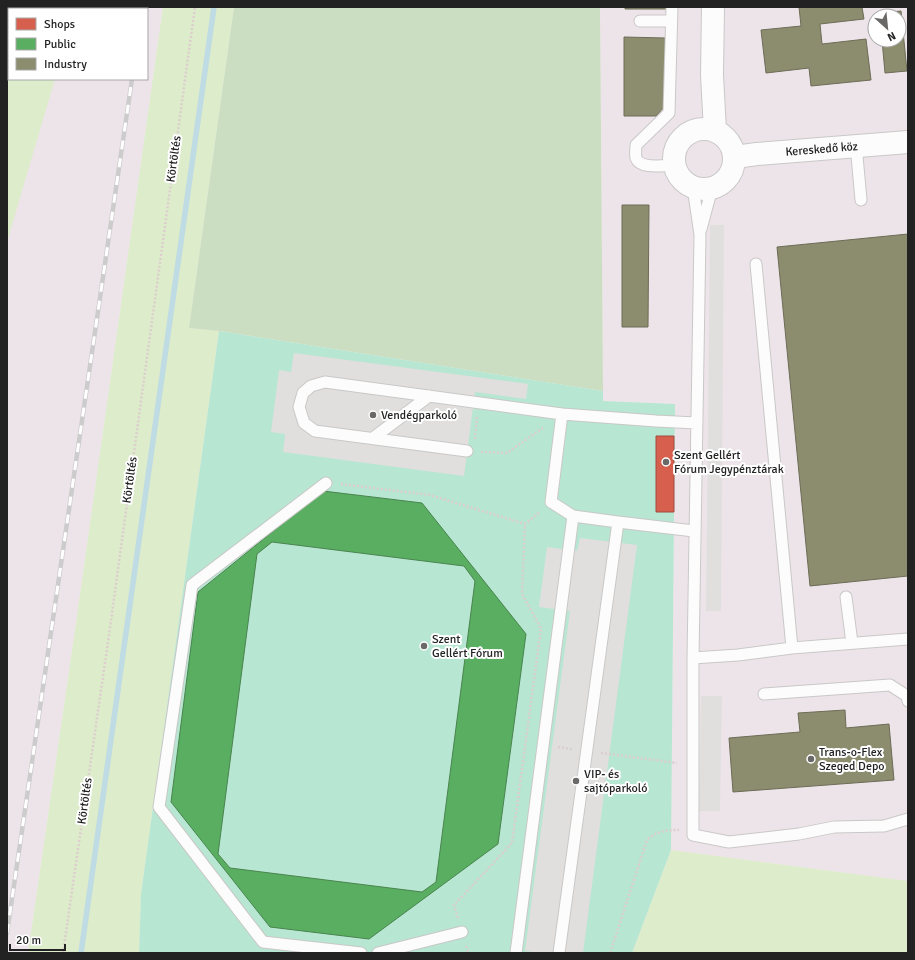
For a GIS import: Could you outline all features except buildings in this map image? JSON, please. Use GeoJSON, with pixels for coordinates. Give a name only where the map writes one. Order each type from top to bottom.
{"type":"FeatureCollection","features":[{"type":"Feature","properties":{"kind":"street"},"geometry":{"type":"LineString","coordinates":[[707,130],[712,75],[713,7]]}},
{"type":"Feature","properties":{"kind":"street"},"geometry":{"type":"LineString","coordinates":[[707,130],[725,137],[732,146],[735,157],[732,171],[724,182],[702,188],[685,182],[678,174],[675,165],[675,153],[679,142],[687,134],[707,130]]}},
{"type":"Feature","properties":{"kind":"street","name":"Kereskedő köz"},"geometry":{"type":"LineString","coordinates":[[735,157],[856,145],[908,142]]}},
{"type":"Feature","properties":{"kind":"lane"},"geometry":{"type":"LineString","coordinates":[[672,7],[669,113],[636,145],[635,157],[638,162],[646,166],[675,165]]}},
{"type":"Feature","properties":{"kind":"lane"},"geometry":{"type":"LineString","coordinates":[[640,21],[671,21]]}},
{"type":"Feature","properties":{"kind":"lane"},"geometry":{"type":"LineString","coordinates":[[856,145],[860,200]]}},
{"type":"Feature","properties":{"kind":"lane"},"geometry":{"type":"LineString","coordinates":[[700,235],[702,188]]}},
{"type":"Feature","properties":{"kind":"lane"},"geometry":{"type":"LineString","coordinates":[[702,188],[694,531],[693,835],[729,842],[799,834],[834,827],[884,826],[908,819]]}},
{"type":"Feature","properties":{"kind":"lane"},"geometry":{"type":"LineString","coordinates":[[756,264],[792,648]]}},
{"type":"Feature","properties":{"kind":"lane"},"geometry":{"type":"LineString","coordinates":[[470,451],[315,431],[304,423],[299,407],[303,393],[311,386],[325,382],[562,414],[696,423]]}},
{"type":"Feature","properties":{"kind":"lane"},"geometry":{"type":"LineString","coordinates":[[373,438],[429,396]]}},
{"type":"Feature","properties":{"kind":"lane"},"geometry":{"type":"LineString","coordinates":[[562,414],[552,502],[573,516],[694,531]]}},
{"type":"Feature","properties":{"kind":"lane"},"geometry":{"type":"LineString","coordinates":[[326,483],[192,585],[159,807],[262,942],[360,953]]}},
{"type":"Feature","properties":{"kind":"lane"},"geometry":{"type":"LineString","coordinates":[[516,953],[573,516]]}},
{"type":"Feature","properties":{"kind":"lane"},"geometry":{"type":"LineString","coordinates":[[559,953],[618,522]]}},
{"type":"Feature","properties":{"kind":"lane"},"geometry":{"type":"LineString","coordinates":[[846,597],[852,643]]}},
{"type":"Feature","properties":{"kind":"lane"},"geometry":{"type":"LineString","coordinates":[[693,658],[738,655],[792,648],[908,639]]}},
{"type":"Feature","properties":{"kind":"lane"},"geometry":{"type":"LineString","coordinates":[[764,694],[890,685],[907,696],[908,701]]}},
{"type":"Feature","properties":{"kind":"lane"},"geometry":{"type":"LineString","coordinates":[[378,953],[462,932]]}},
{"type":"Feature","properties":{"kind":"path","name":"Körtöltés"},"geometry":{"type":"LineString","coordinates":[[63,953],[110,627],[195,7]]}},
{"type":"Feature","properties":{"kind":"path"},"geometry":{"type":"LineString","coordinates":[[479,403],[470,451],[507,453],[562,414]]}},
{"type":"Feature","properties":{"kind":"path"},"geometry":{"type":"LineString","coordinates":[[326,483],[430,495],[525,524]]}},
{"type":"Feature","properties":{"kind":"path"},"geometry":{"type":"LineString","coordinates":[[469,953],[454,905],[512,843],[541,628],[522,594],[525,524],[552,502]]}},
{"type":"Feature","properties":{"kind":"path"},"geometry":{"type":"LineString","coordinates":[[672,762],[677,763]]}},
{"type":"Feature","properties":{"kind":"path"},"geometry":{"type":"LineString","coordinates":[[610,953],[647,840],[654,834],[663,830],[671,830]]}},
{"type":"Feature","properties":{"kind":"shaded area"},"geometry":{"type":"Polygon","coordinates":[[[7,7],[163,7],[74,637],[28,953],[7,953],[7,7]]]}},
{"type":"Feature","properties":{"kind":"shaded area"},"geometry":{"type":"Polygon","coordinates":[[[600,7],[908,7],[908,881],[671,850],[675,404],[603,401],[600,7]]]}},
{"type":"Feature","properties":{"kind":"shaded area"},"geometry":{"type":"Polygon","coordinates":[[[710,225],[724,225],[721,611],[706,611],[710,225]]]}},
{"type":"Feature","properties":{"kind":"shaded area","name":"Vendégparkoló"},"geometry":{"type":"Polygon","coordinates":[[[294,353],[528,384],[526,399],[475,392],[464,476],[283,452],[285,434],[271,432],[279,370],[291,372],[294,353]]]}},
{"type":"Feature","properties":{"kind":"shaded area","name":"VIP- és sajtóparkoló"},"geometry":{"type":"Polygon","coordinates":[[[580,538],[637,545],[583,953],[542,953],[525,951],[570,611],[539,607],[547,547],[577,551],[580,538]]]}},
{"type":"Feature","properties":{"kind":"shaded area"},"geometry":{"type":"Polygon","coordinates":[[[701,696],[722,696],[720,811],[699,811],[701,696]]]}},
{"type":"Feature","properties":{"kind":"green space"},"geometry":{"type":"Polygon","coordinates":[[[7,7],[74,7],[8,8],[8,80],[55,80],[7,242],[7,7]]]}},
{"type":"Feature","properties":{"kind":"green space"},"geometry":{"type":"Polygon","coordinates":[[[163,7],[234,7],[189,328],[219,331],[141,894],[139,953],[28,953],[74,637],[163,7]]]}},
{"type":"Feature","properties":{"kind":"green space"},"geometry":{"type":"Polygon","coordinates":[[[234,7],[600,7],[603,391],[219,331],[189,328],[234,7]]]}},
{"type":"Feature","properties":{"kind":"green space","name":"Szent Gellért Fórum"},"geometry":{"type":"Polygon","coordinates":[[[219,331],[603,391],[603,401],[675,404],[671,850],[632,953],[139,953],[141,894],[219,331]]]}},
{"type":"Feature","properties":{"kind":"green space"},"geometry":{"type":"Polygon","coordinates":[[[671,850],[908,881],[908,953],[632,953],[671,850]]]}},
{"type":"Feature","properties":{"kind":"waterway"},"geometry":{"type":"LineString","coordinates":[[81,953],[214,7]]}},
{"type":"Feature","properties":{"kind":"railway"},"geometry":{"type":"LineString","coordinates":[[7,933],[132,80]]}},
{"type":"Feature","properties":{"kind":"place","name":"Vendégparkoló"},"geometry":{"type":"Point","coordinates":[373,415]}},
{"type":"Feature","properties":{"kind":"place","name":"Szent Gellért Fórum Jegypénztárak"},"geometry":{"type":"Point","coordinates":[666,462]}},
{"type":"Feature","properties":{"kind":"place","name":"Szent Gellért Fórum"},"geometry":{"type":"Point","coordinates":[424,646]}},
{"type":"Feature","properties":{"kind":"place","name":"Trans-o-Flex Szeged Depo"},"geometry":{"type":"Point","coordinates":[811,759]}},
{"type":"Feature","properties":{"kind":"place","name":"VIP- és sajtóparkoló"},"geometry":{"type":"Point","coordinates":[576,781]}}]}
